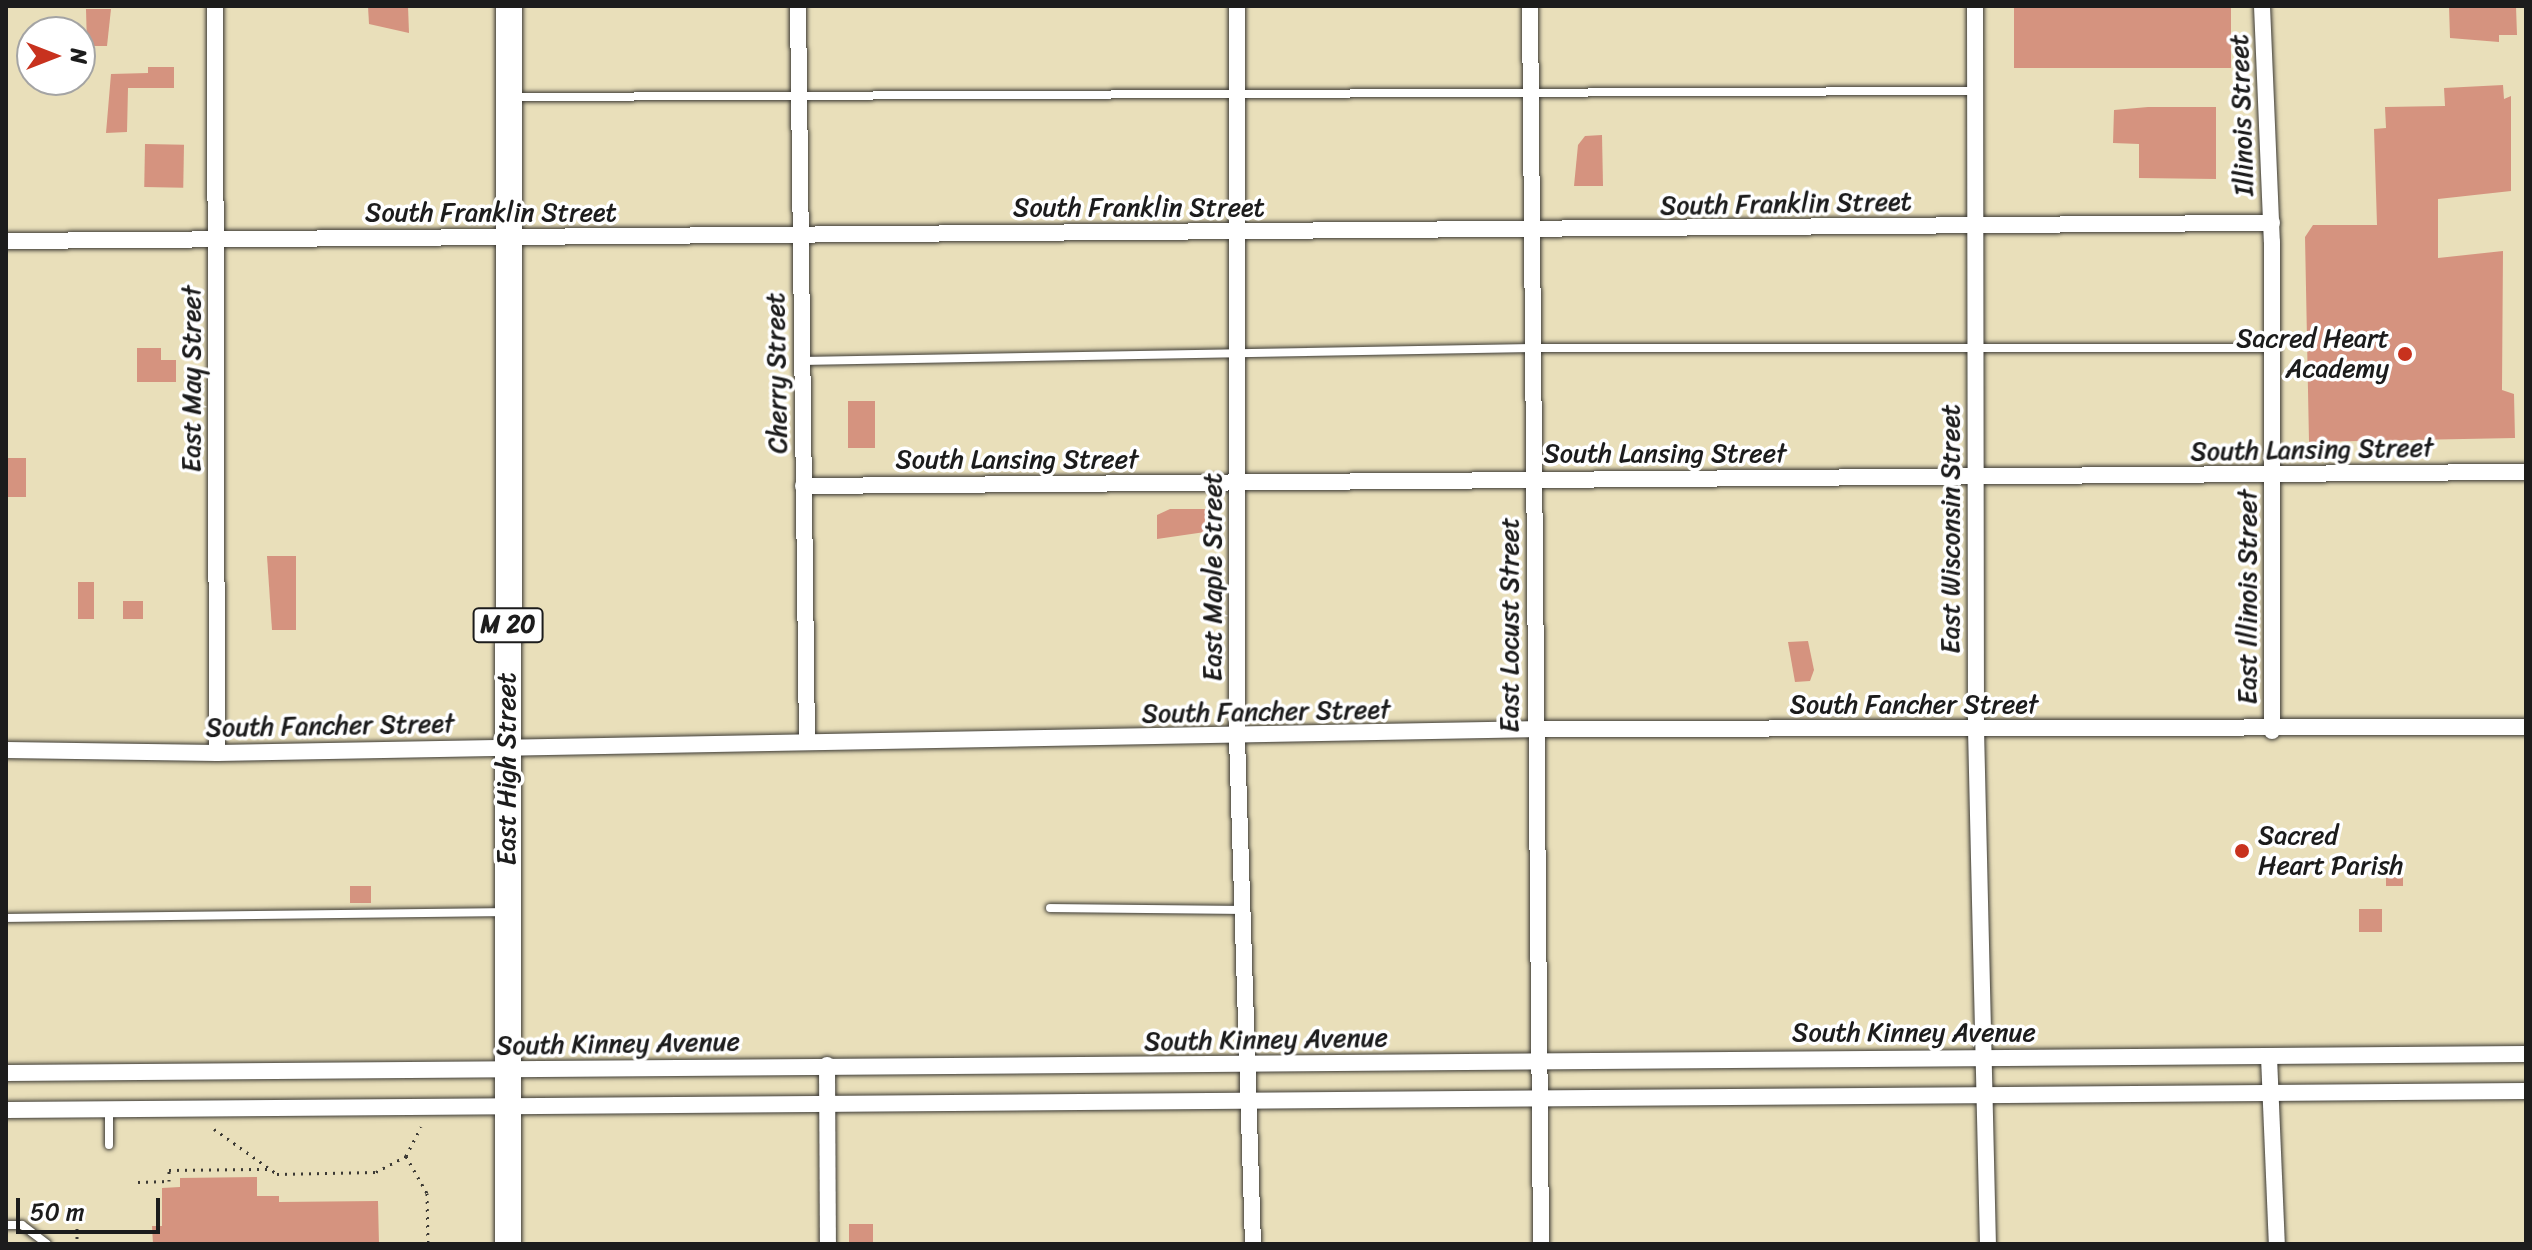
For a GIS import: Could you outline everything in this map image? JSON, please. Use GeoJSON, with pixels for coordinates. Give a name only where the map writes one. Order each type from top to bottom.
{"type":"FeatureCollection","features":[{"type":"Feature","properties":{"kind":"main road","name":"East High Street"},"geometry":{"type":"LineString","coordinates":[[508,1244],[509,6]]}},
{"type":"Feature","properties":{"kind":"street","name":"East May Street"},"geometry":{"type":"LineString","coordinates":[[215,6],[217,753]]}},
{"type":"Feature","properties":{"kind":"street","name":"Cherry Street"},"geometry":{"type":"LineString","coordinates":[[798,6],[807,739]]}},
{"type":"Feature","properties":{"kind":"street","name":"East Maple Street"},"geometry":{"type":"LineString","coordinates":[[1237,6],[1237,738],[1250,1066],[1253,1244]]}},
{"type":"Feature","properties":{"kind":"street","name":"East Locust Street"},"geometry":{"type":"LineString","coordinates":[[1530,6],[1535,479],[1533,729],[1541,1244]]}},
{"type":"Feature","properties":{"kind":"street","name":"East Wisconsin Street"},"geometry":{"type":"LineString","coordinates":[[1975,6],[1976,729],[1987,1057],[1988,1244]]}},
{"type":"Feature","properties":{"kind":"street","name":"Illinois Street"},"geometry":{"type":"LineString","coordinates":[[2262,6],[2272,223]]}},
{"type":"Feature","properties":{"kind":"street","name":"South Franklin Street"},"geometry":{"type":"LineString","coordinates":[[6,241],[2272,223]]}},
{"type":"Feature","properties":{"kind":"street","name":"East Illinois Street"},"geometry":{"type":"LineString","coordinates":[[2272,223],[2272,731]]}},
{"type":"Feature","properties":{"kind":"street","name":"South Lansing Street"},"geometry":{"type":"LineString","coordinates":[[803,486],[2526,472]]}},
{"type":"Feature","properties":{"kind":"street","name":"South Fancher Street"},"geometry":{"type":"LineString","coordinates":[[6,750],[217,753],[807,739],[1237,738],[1533,729],[2272,731],[2526,727]]}},
{"type":"Feature","properties":{"kind":"street","name":"South Kinney Avenue"},"geometry":{"type":"LineString","coordinates":[[6,1073],[827,1065],[1250,1066],[1537,1059],[2526,1054]]}},
{"type":"Feature","properties":{"kind":"street"},"geometry":{"type":"LineString","coordinates":[[2269,1057],[2277,1244]]}},
{"type":"Feature","properties":{"kind":"street"},"geometry":{"type":"LineString","coordinates":[[827,1065],[828,1244]]}},
{"type":"Feature","properties":{"kind":"street"},"geometry":{"type":"LineString","coordinates":[[6,1110],[2526,1091]]}},
{"type":"Feature","properties":{"kind":"lane"},"geometry":{"type":"LineString","coordinates":[[510,97],[1975,91]]}},
{"type":"Feature","properties":{"kind":"lane"},"geometry":{"type":"LineString","coordinates":[[800,361],[1532,348],[2272,348]]}},
{"type":"Feature","properties":{"kind":"lane"},"geometry":{"type":"LineString","coordinates":[[1050,908],[1242,910]]}},
{"type":"Feature","properties":{"kind":"lane"},"geometry":{"type":"LineString","coordinates":[[6,918],[507,912]]}},
{"type":"Feature","properties":{"kind":"lane"},"geometry":{"type":"LineString","coordinates":[[109,1109],[109,1145]]}},
{"type":"Feature","properties":{"kind":"lane"},"geometry":{"type":"LineString","coordinates":[[6,1225],[22,1225],[47,1244]]}},
{"type":"Feature","properties":{"kind":"path"},"geometry":{"type":"LineString","coordinates":[[138,1182],[169,1181],[169,1170],[376,1172],[406,1156],[421,1127]]}},
{"type":"Feature","properties":{"kind":"path"},"geometry":{"type":"LineString","coordinates":[[214,1129],[269,1169]]}},
{"type":"Feature","properties":{"kind":"path"},"geometry":{"type":"LineString","coordinates":[[406,1156],[427,1193],[428,1244]]}},
{"type":"Feature","properties":{"kind":"path"},"geometry":{"type":"LineString","coordinates":[[77,1213],[77,1244]]}},
{"type":"Feature","properties":{"kind":"building"},"geometry":{"type":"Polygon","coordinates":[[[368,6],[408,6],[409,33],[369,24],[368,6]]]}},
{"type":"Feature","properties":{"kind":"building"},"geometry":{"type":"Polygon","coordinates":[[[2014,6],[2231,6],[2231,68],[2014,68],[2014,6]]]}},
{"type":"Feature","properties":{"kind":"building"},"geometry":{"type":"Polygon","coordinates":[[[2449,6],[2516,6],[2517,35],[2499,35],[2499,42],[2450,38],[2449,6]]]}},
{"type":"Feature","properties":{"kind":"building"},"geometry":{"type":"Polygon","coordinates":[[[86,9],[111,9],[107,46],[96,46],[96,16],[86,16],[86,9]]]}},
{"type":"Feature","properties":{"kind":"building"},"geometry":{"type":"Polygon","coordinates":[[[148,67],[174,67],[174,88],[128,88],[127,132],[106,133],[111,74],[148,73],[148,67]]]}},
{"type":"Feature","properties":{"kind":"building","name":"Sacred Heart Academy"},"geometry":{"type":"Polygon","coordinates":[[[2503,85],[2504,99],[2511,96],[2511,191],[2438,199],[2438,258],[2503,251],[2502,390],[2514,394],[2515,438],[2309,442],[2305,237],[2313,225],[2377,225],[2374,129],[2386,128],[2385,107],[2445,106],[2444,88],[2503,85]]]}},
{"type":"Feature","properties":{"kind":"building"},"geometry":{"type":"Polygon","coordinates":[[[2216,107],[2216,179],[2139,178],[2139,144],[2113,143],[2114,110],[2216,107]]]}},
{"type":"Feature","properties":{"kind":"building"},"geometry":{"type":"Polygon","coordinates":[[[1602,135],[1603,186],[1574,186],[1578,145],[1585,136],[1602,135]]]}},
{"type":"Feature","properties":{"kind":"building"},"geometry":{"type":"Polygon","coordinates":[[[145,144],[184,145],[183,188],[144,187],[145,144]]]}},
{"type":"Feature","properties":{"kind":"building"},"geometry":{"type":"Polygon","coordinates":[[[137,348],[161,348],[161,360],[176,360],[176,382],[137,382],[137,348]]]}},
{"type":"Feature","properties":{"kind":"building"},"geometry":{"type":"Polygon","coordinates":[[[848,401],[875,401],[875,448],[848,448],[848,401]]]}},
{"type":"Feature","properties":{"kind":"building"},"geometry":{"type":"Polygon","coordinates":[[[6,458],[26,458],[26,497],[6,497],[6,458]]]}},
{"type":"Feature","properties":{"kind":"building"},"geometry":{"type":"Polygon","coordinates":[[[1170,509],[1205,509],[1205,532],[1157,539],[1157,515],[1170,509]]]}},
{"type":"Feature","properties":{"kind":"building"},"geometry":{"type":"Polygon","coordinates":[[[267,556],[296,556],[296,630],[272,630],[267,556]]]}},
{"type":"Feature","properties":{"kind":"building"},"geometry":{"type":"Polygon","coordinates":[[[78,582],[94,582],[94,619],[78,619],[78,582]]]}},
{"type":"Feature","properties":{"kind":"building"},"geometry":{"type":"Polygon","coordinates":[[[123,601],[143,601],[143,619],[123,619],[123,601]]]}},
{"type":"Feature","properties":{"kind":"building"},"geometry":{"type":"Polygon","coordinates":[[[1808,641],[1814,670],[1810,681],[1795,682],[1788,642],[1808,641]]]}},
{"type":"Feature","properties":{"kind":"building"},"geometry":{"type":"Polygon","coordinates":[[[2386,869],[2403,869],[2403,886],[2386,886],[2386,869]]]}},
{"type":"Feature","properties":{"kind":"building"},"geometry":{"type":"Polygon","coordinates":[[[350,886],[371,886],[371,903],[350,903],[350,886]]]}},
{"type":"Feature","properties":{"kind":"building"},"geometry":{"type":"Polygon","coordinates":[[[2359,909],[2382,909],[2382,932],[2359,932],[2359,909]]]}},
{"type":"Feature","properties":{"kind":"building"},"geometry":{"type":"Polygon","coordinates":[[[257,1177],[257,1196],[279,1196],[279,1202],[378,1201],[379,1244],[153,1244],[152,1226],[162,1226],[162,1188],[180,1187],[180,1178],[257,1177]]]}},
{"type":"Feature","properties":{"kind":"building"},"geometry":{"type":"Polygon","coordinates":[[[849,1224],[873,1224],[873,1244],[849,1244],[849,1224]]]}},
{"type":"Feature","properties":{"kind":"place","name":"Sacred Heart Academy"},"geometry":{"type":"Point","coordinates":[2405,354]}},
{"type":"Feature","properties":{"kind":"place","name":"Sacred Heart Parish"},"geometry":{"type":"Point","coordinates":[2242,851]}}]}
